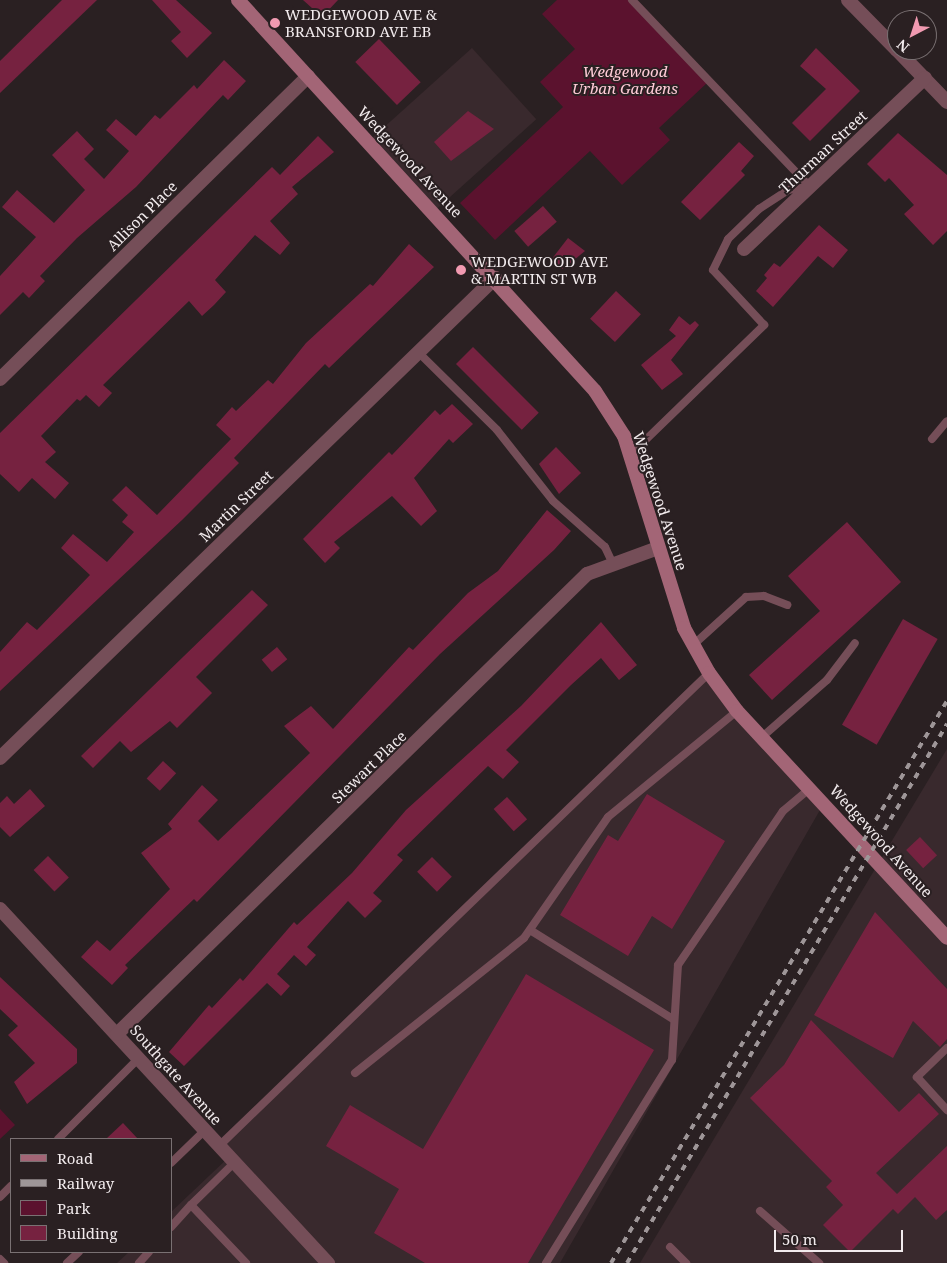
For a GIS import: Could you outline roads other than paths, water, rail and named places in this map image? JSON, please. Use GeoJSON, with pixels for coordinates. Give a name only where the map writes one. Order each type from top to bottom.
{"type":"FeatureCollection","features":[{"type":"Feature","properties":{"kind":"main road","name":"Wedgewood Avenue"},"geometry":{"type":"LineString","coordinates":[[238,0],[495,278],[595,391],[624,436],[658,548],[692,646],[709,673],[737,710],[947,938]]}},
{"type":"Feature","properties":{"kind":"street"},"geometry":{"type":"LineString","coordinates":[[848,0],[887,40]]}},
{"type":"Feature","properties":{"kind":"street"},"geometry":{"type":"LineString","coordinates":[[907,60],[947,102]]}},
{"type":"Feature","properties":{"kind":"street","name":"Allison Place"},"geometry":{"type":"LineString","coordinates":[[0,379],[308,76]]}},
{"type":"Feature","properties":{"kind":"street","name":"Thurman Street"},"geometry":{"type":"LineString","coordinates":[[744,249],[925,78]]}},
{"type":"Feature","properties":{"kind":"street","name":"Martin Street"},"geometry":{"type":"LineString","coordinates":[[0,758],[495,278]]}},
{"type":"Feature","properties":{"kind":"street","name":"Stewart Place"},"geometry":{"type":"LineString","coordinates":[[117,1034],[588,574],[612,562],[658,548]]}},
{"type":"Feature","properties":{"kind":"street","name":"Southgate Avenue"},"geometry":{"type":"LineString","coordinates":[[0,909],[328,1263]]}},
{"type":"Feature","properties":{"kind":"lane"},"geometry":{"type":"LineString","coordinates":[[632,0],[810,187]]}},
{"type":"Feature","properties":{"kind":"lane"},"geometry":{"type":"LineString","coordinates":[[630,456],[764,325],[713,270],[728,239],[759,209],[788,190],[810,187]]}},
{"type":"Feature","properties":{"kind":"lane"},"geometry":{"type":"LineString","coordinates":[[418,352],[497,430],[553,502],[605,547],[612,562]]}},
{"type":"Feature","properties":{"kind":"lane"},"geometry":{"type":"LineString","coordinates":[[932,439],[947,421]]}},
{"type":"Feature","properties":{"kind":"lane"},"geometry":{"type":"LineString","coordinates":[[692,646],[746,598],[764,596],[787,605]]}},
{"type":"Feature","properties":{"kind":"lane"},"geometry":{"type":"LineString","coordinates":[[762,737],[827,680],[855,643]]}},
{"type":"Feature","properties":{"kind":"lane"},"geometry":{"type":"LineString","coordinates":[[220,1146],[709,673]]}},
{"type":"Feature","properties":{"kind":"lane"},"geometry":{"type":"LineString","coordinates":[[355,1073],[530,930],[608,817],[737,710]]}},
{"type":"Feature","properties":{"kind":"lane"},"geometry":{"type":"LineString","coordinates":[[546,1263],[672,1060],[673,1019],[678,965],[783,811],[810,788]]}},
{"type":"Feature","properties":{"kind":"lane"},"geometry":{"type":"LineString","coordinates":[[530,930],[673,1019]]}},
{"type":"Feature","properties":{"kind":"lane"},"geometry":{"type":"LineString","coordinates":[[947,1048],[917,1077],[947,1110]]}},
{"type":"Feature","properties":{"kind":"lane"},"geometry":{"type":"LineString","coordinates":[[59,1138],[139,1058]]}},
{"type":"Feature","properties":{"kind":"lane"},"geometry":{"type":"LineString","coordinates":[[172,1162],[205,1130]]}},
{"type":"Feature","properties":{"kind":"lane"},"geometry":{"type":"LineString","coordinates":[[172,1226],[234,1163]]}},
{"type":"Feature","properties":{"kind":"lane"},"geometry":{"type":"LineString","coordinates":[[0,1197],[10,1187]]}},
{"type":"Feature","properties":{"kind":"lane"},"geometry":{"type":"LineString","coordinates":[[191,1205],[246,1263]]}},
{"type":"Feature","properties":{"kind":"lane"},"geometry":{"type":"LineString","coordinates":[[760,1211],[818,1263]]}},
{"type":"Feature","properties":{"kind":"lane"},"geometry":{"type":"LineString","coordinates":[[670,1247],[686,1263]]}},
{"type":"Feature","properties":{"kind":"lane"},"geometry":{"type":"LineString","coordinates":[[67,1263],[78,1253]]}},
{"type":"Feature","properties":{"kind":"lane"},"geometry":{"type":"LineString","coordinates":[[139,1263],[148,1253]]}},
{"type":"Feature","properties":{"kind":"lane"},"geometry":{"type":"LineString","coordinates":[[0,1259],[4,1263]]}},
{"type":"Feature","properties":{"kind":"railway"},"geometry":{"type":"LineString","coordinates":[[611,1263],[947,701]]}},
{"type":"Feature","properties":{"kind":"railway"},"geometry":{"type":"LineString","coordinates":[[627,1263],[947,724]]}},
{"type":"Feature","properties":{"kind":"place","name":"WEDGEWOOD AVE & BRANSFORD AVE EB"},"geometry":{"type":"Point","coordinates":[275,23]}},
{"type":"Feature","properties":{"kind":"place","name":"WEDGEWOOD AVE & MARTIN ST WB"},"geometry":{"type":"Point","coordinates":[461,270]}},
{"type":"Feature","properties":{"kind":"park label","name":"Wedgewood Urban Gardens"},"geometry":{"type":"Point","coordinates":[625,80]}}]}
